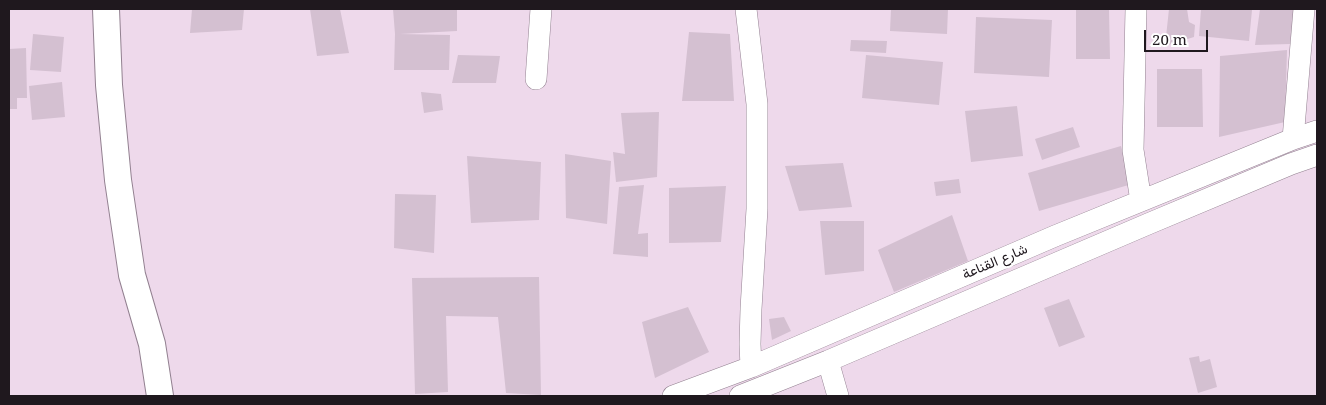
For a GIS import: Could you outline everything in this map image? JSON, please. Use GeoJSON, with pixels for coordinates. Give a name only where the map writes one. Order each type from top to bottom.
{"type":"FeatureCollection","features":[{"type":"Feature","properties":{"kind":"main road"},"geometry":{"type":"LineString","coordinates":[[106,9],[109,85],[118,180],[132,275],[152,344],[160,396]]}},
{"type":"Feature","properties":{"kind":"street"},"geometry":{"type":"LineString","coordinates":[[536,78],[541,9]]}},
{"type":"Feature","properties":{"kind":"street"},"geometry":{"type":"LineString","coordinates":[[746,9],[757,104],[757,209],[751,309],[751,367]]}},
{"type":"Feature","properties":{"kind":"street"},"geometry":{"type":"LineString","coordinates":[[1136,9],[1133,150],[1141,201]]}},
{"type":"Feature","properties":{"kind":"street"},"geometry":{"type":"LineString","coordinates":[[1293,139],[1304,9]]}},
{"type":"Feature","properties":{"kind":"street","name":"شارع القناعة"},"geometry":{"type":"LineString","coordinates":[[673,396],[751,367],[1046,240],[1293,139],[1317,131]]}},
{"type":"Feature","properties":{"kind":"street","name":"شارع القناعة"},"geometry":{"type":"LineString","coordinates":[[740,396],[828,362],[1148,224],[1317,155]]}},
{"type":"Feature","properties":{"kind":"street"},"geometry":{"type":"LineString","coordinates":[[828,362],[838,396]]}},
{"type":"Feature","properties":{"kind":"building"},"geometry":{"type":"Polygon","coordinates":[[[192,9],[244,9],[242,30],[190,33],[192,9]]]}},
{"type":"Feature","properties":{"kind":"building"},"geometry":{"type":"Polygon","coordinates":[[[310,9],[340,9],[349,53],[317,56],[310,9]]]}},
{"type":"Feature","properties":{"kind":"building"},"geometry":{"type":"Polygon","coordinates":[[[393,9],[457,9],[457,31],[400,34],[450,35],[449,70],[394,70],[395,34],[393,9]]]}},
{"type":"Feature","properties":{"kind":"building"},"geometry":{"type":"Polygon","coordinates":[[[891,9],[948,9],[947,34],[890,31],[891,9]]]}},
{"type":"Feature","properties":{"kind":"building"},"geometry":{"type":"Polygon","coordinates":[[[1076,9],[1109,9],[1110,59],[1076,59],[1076,9]]]}},
{"type":"Feature","properties":{"kind":"building"},"geometry":{"type":"Polygon","coordinates":[[[1169,9],[1187,9],[1189,22],[1195,25],[1194,37],[1165,46],[1169,9]]]}},
{"type":"Feature","properties":{"kind":"building"},"geometry":{"type":"Polygon","coordinates":[[[1201,9],[1252,10],[1249,41],[1199,36],[1201,9]]]}},
{"type":"Feature","properties":{"kind":"building"},"geometry":{"type":"Polygon","coordinates":[[[1260,9],[1295,9],[1290,44],[1255,45],[1260,9]]]}},
{"type":"Feature","properties":{"kind":"building"},"geometry":{"type":"Polygon","coordinates":[[[976,17],[1052,20],[1049,77],[974,73],[976,17]]]}},
{"type":"Feature","properties":{"kind":"building"},"geometry":{"type":"Polygon","coordinates":[[[689,32],[730,34],[734,101],[682,101],[689,32]]]}},
{"type":"Feature","properties":{"kind":"building"},"geometry":{"type":"Polygon","coordinates":[[[33,34],[64,37],[61,72],[30,70],[33,34]]]}},
{"type":"Feature","properties":{"kind":"building"},"geometry":{"type":"Polygon","coordinates":[[[851,40],[887,41],[886,53],[850,51],[851,40]]]}},
{"type":"Feature","properties":{"kind":"building"},"geometry":{"type":"Polygon","coordinates":[[[26,48],[27,98],[17,98],[17,109],[9,109],[9,49],[26,48]]]}},
{"type":"Feature","properties":{"kind":"building"},"geometry":{"type":"Polygon","coordinates":[[[1287,50],[1285,122],[1219,137],[1220,56],[1287,50]]]}},
{"type":"Feature","properties":{"kind":"building"},"geometry":{"type":"Polygon","coordinates":[[[458,55],[500,56],[496,83],[452,83],[458,55]]]}},
{"type":"Feature","properties":{"kind":"building"},"geometry":{"type":"Polygon","coordinates":[[[866,55],[943,62],[939,105],[862,98],[866,55]]]}},
{"type":"Feature","properties":{"kind":"building"},"geometry":{"type":"Polygon","coordinates":[[[1157,69],[1202,69],[1203,127],[1157,127],[1157,69]]]}},
{"type":"Feature","properties":{"kind":"building"},"geometry":{"type":"Polygon","coordinates":[[[62,82],[65,117],[32,120],[29,86],[62,82]]]}},
{"type":"Feature","properties":{"kind":"building"},"geometry":{"type":"Polygon","coordinates":[[[421,92],[441,94],[443,110],[424,113],[421,92]]]}},
{"type":"Feature","properties":{"kind":"building"},"geometry":{"type":"Polygon","coordinates":[[[1017,106],[1023,156],[971,162],[965,111],[1017,106]]]}},
{"type":"Feature","properties":{"kind":"building"},"geometry":{"type":"Polygon","coordinates":[[[659,112],[657,177],[616,182],[613,152],[625,154],[621,113],[659,112]]]}},
{"type":"Feature","properties":{"kind":"building"},"geometry":{"type":"Polygon","coordinates":[[[1073,127],[1080,147],[1042,160],[1035,139],[1073,127]]]}},
{"type":"Feature","properties":{"kind":"building"},"geometry":{"type":"Polygon","coordinates":[[[1121,146],[1132,184],[1039,211],[1028,173],[1121,146]]]}},
{"type":"Feature","properties":{"kind":"building"},"geometry":{"type":"Polygon","coordinates":[[[565,154],[611,161],[607,224],[566,218],[565,154]]]}},
{"type":"Feature","properties":{"kind":"building"},"geometry":{"type":"Polygon","coordinates":[[[467,156],[541,162],[539,220],[471,223],[467,156]]]}},
{"type":"Feature","properties":{"kind":"building"},"geometry":{"type":"Polygon","coordinates":[[[843,163],[852,207],[799,211],[785,166],[843,163]]]}},
{"type":"Feature","properties":{"kind":"building"},"geometry":{"type":"Polygon","coordinates":[[[959,179],[961,193],[936,196],[934,182],[959,179]]]}},
{"type":"Feature","properties":{"kind":"building"},"geometry":{"type":"Polygon","coordinates":[[[644,185],[638,234],[648,233],[648,257],[613,254],[619,187],[644,185]]]}},
{"type":"Feature","properties":{"kind":"building"},"geometry":{"type":"Polygon","coordinates":[[[726,186],[721,242],[669,243],[669,188],[726,186]]]}},
{"type":"Feature","properties":{"kind":"building"},"geometry":{"type":"Polygon","coordinates":[[[395,194],[436,195],[434,253],[394,248],[395,194]]]}},
{"type":"Feature","properties":{"kind":"building"},"geometry":{"type":"Polygon","coordinates":[[[952,215],[968,261],[894,292],[878,250],[952,215]]]}},
{"type":"Feature","properties":{"kind":"building"},"geometry":{"type":"Polygon","coordinates":[[[820,221],[864,221],[864,271],[825,275],[820,221]]]}},
{"type":"Feature","properties":{"kind":"building"},"geometry":{"type":"Polygon","coordinates":[[[539,277],[541,395],[506,393],[498,317],[446,316],[448,392],[415,394],[412,278],[539,277]]]}},
{"type":"Feature","properties":{"kind":"building"},"geometry":{"type":"Polygon","coordinates":[[[1069,299],[1085,337],[1059,347],[1044,308],[1069,299]]]}},
{"type":"Feature","properties":{"kind":"building"},"geometry":{"type":"Polygon","coordinates":[[[688,307],[709,352],[655,378],[642,322],[688,307]]]}},
{"type":"Feature","properties":{"kind":"building"},"geometry":{"type":"Polygon","coordinates":[[[784,317],[791,331],[772,340],[769,319],[784,317]]]}},
{"type":"Feature","properties":{"kind":"building"},"geometry":{"type":"Polygon","coordinates":[[[1199,356],[1200,362],[1210,359],[1217,387],[1198,393],[1189,358],[1199,356]]]}}]}
